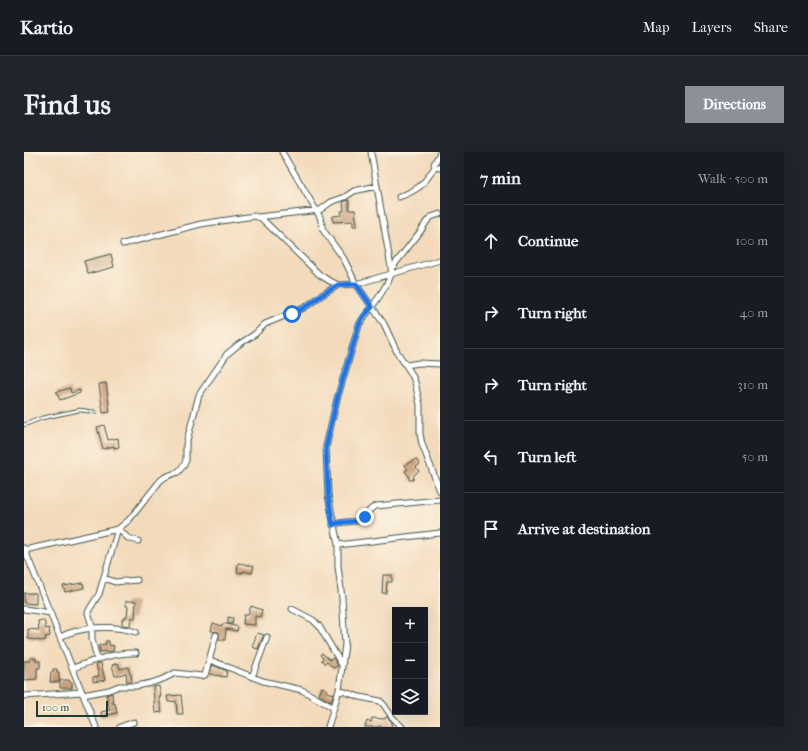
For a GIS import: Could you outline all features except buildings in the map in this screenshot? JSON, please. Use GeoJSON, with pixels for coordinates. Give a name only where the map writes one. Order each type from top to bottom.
{"type":"FeatureCollection","features":[{"type":"Feature","properties":{"kind":"street"},"geometry":{"type":"LineString","coordinates":[[282,152],[320,217],[323,230],[344,259],[356,284],[384,324],[397,352],[406,365],[414,382],[420,405],[420,434],[422,444],[440,491]]}},
{"type":"Feature","properties":{"kind":"street"},"geometry":{"type":"LineString","coordinates":[[370,152],[391,271]]}},
{"type":"Feature","properties":{"kind":"street"},"geometry":{"type":"LineString","coordinates":[[399,197],[410,193],[422,185],[437,168],[434,164],[440,153]]}},
{"type":"Feature","properties":{"kind":"street"},"geometry":{"type":"LineString","coordinates":[[124,244],[201,224],[230,219],[323,209],[331,202],[359,190],[377,186]]}},
{"type":"Feature","properties":{"kind":"street"},"geometry":{"type":"LineString","coordinates":[[328,727],[339,690],[344,634],[338,566],[338,545],[328,495],[326,447],[328,436],[337,399],[359,325],[386,286],[391,271],[427,221],[431,217],[440,214]]}},
{"type":"Feature","properties":{"kind":"street"},"geometry":{"type":"LineString","coordinates":[[258,217],[261,218],[320,275],[338,285]]}},
{"type":"Feature","properties":{"kind":"street"},"geometry":{"type":"LineString","coordinates":[[96,727],[25,548],[118,529],[129,520],[164,477],[178,472],[182,468],[186,460],[186,444],[199,395],[227,354],[251,337],[265,324],[304,308],[338,285],[356,284],[391,271],[440,260]]}},
{"type":"Feature","properties":{"kind":"street"},"geometry":{"type":"LineString","coordinates":[[406,365],[420,363],[440,364]]}},
{"type":"Feature","properties":{"kind":"street"},"geometry":{"type":"LineString","coordinates":[[333,525],[339,522],[362,520],[371,508],[376,506],[440,500]]}},
{"type":"Feature","properties":{"kind":"street"},"geometry":{"type":"LineString","coordinates":[[118,529],[128,538],[138,541]]}},
{"type":"Feature","properties":{"kind":"street"},"geometry":{"type":"LineString","coordinates":[[97,659],[92,639],[89,610],[99,594],[118,529]]}},
{"type":"Feature","properties":{"kind":"street"},"geometry":{"type":"LineString","coordinates":[[338,545],[440,533]]}},
{"type":"Feature","properties":{"kind":"street"},"geometry":{"type":"LineString","coordinates":[[104,578],[115,582],[137,580]]}},
{"type":"Feature","properties":{"kind":"street"},"geometry":{"type":"LineString","coordinates":[[24,609],[50,613]]}},
{"type":"Feature","properties":{"kind":"street"},"geometry":{"type":"LineString","coordinates":[[292,609],[313,620],[320,626],[342,665]]}},
{"type":"Feature","properties":{"kind":"street"},"geometry":{"type":"LineString","coordinates":[[60,637],[71,632],[92,629],[108,628],[136,632]]}},
{"type":"Feature","properties":{"kind":"street"},"geometry":{"type":"LineString","coordinates":[[24,696],[83,694],[109,690],[119,686],[137,686],[163,679],[175,673],[202,676],[205,675],[207,671],[216,635]]}},
{"type":"Feature","properties":{"kind":"street"},"geometry":{"type":"LineString","coordinates":[[252,677],[267,637]]}},
{"type":"Feature","properties":{"kind":"street"},"geometry":{"type":"LineString","coordinates":[[73,668],[97,659],[128,653],[136,653]]}},
{"type":"Feature","properties":{"kind":"street"},"geometry":{"type":"LineString","coordinates":[[210,660],[263,682],[302,690],[334,708]]}},
{"type":"Feature","properties":{"kind":"street"},"geometry":{"type":"LineString","coordinates":[[339,690],[360,697],[380,701],[402,727]]}},
{"type":"Feature","properties":{"kind":"street"},"geometry":{"type":"LineString","coordinates":[[120,727],[134,722]]}},
{"type":"Feature","properties":{"kind":"lane"},"geometry":{"type":"LineString","coordinates":[[24,425],[42,418],[80,410],[95,412]]}},
{"type":"Feature","properties":{"kind":"route"},"geometry":{"type":"LineString","coordinates":[[292,314],[304,308],[338,285],[342,284],[356,284],[372,307],[364,316],[359,325],[346,373],[337,399],[326,447],[328,495],[333,525],[345,521],[358,521],[365,517]]}}]}
